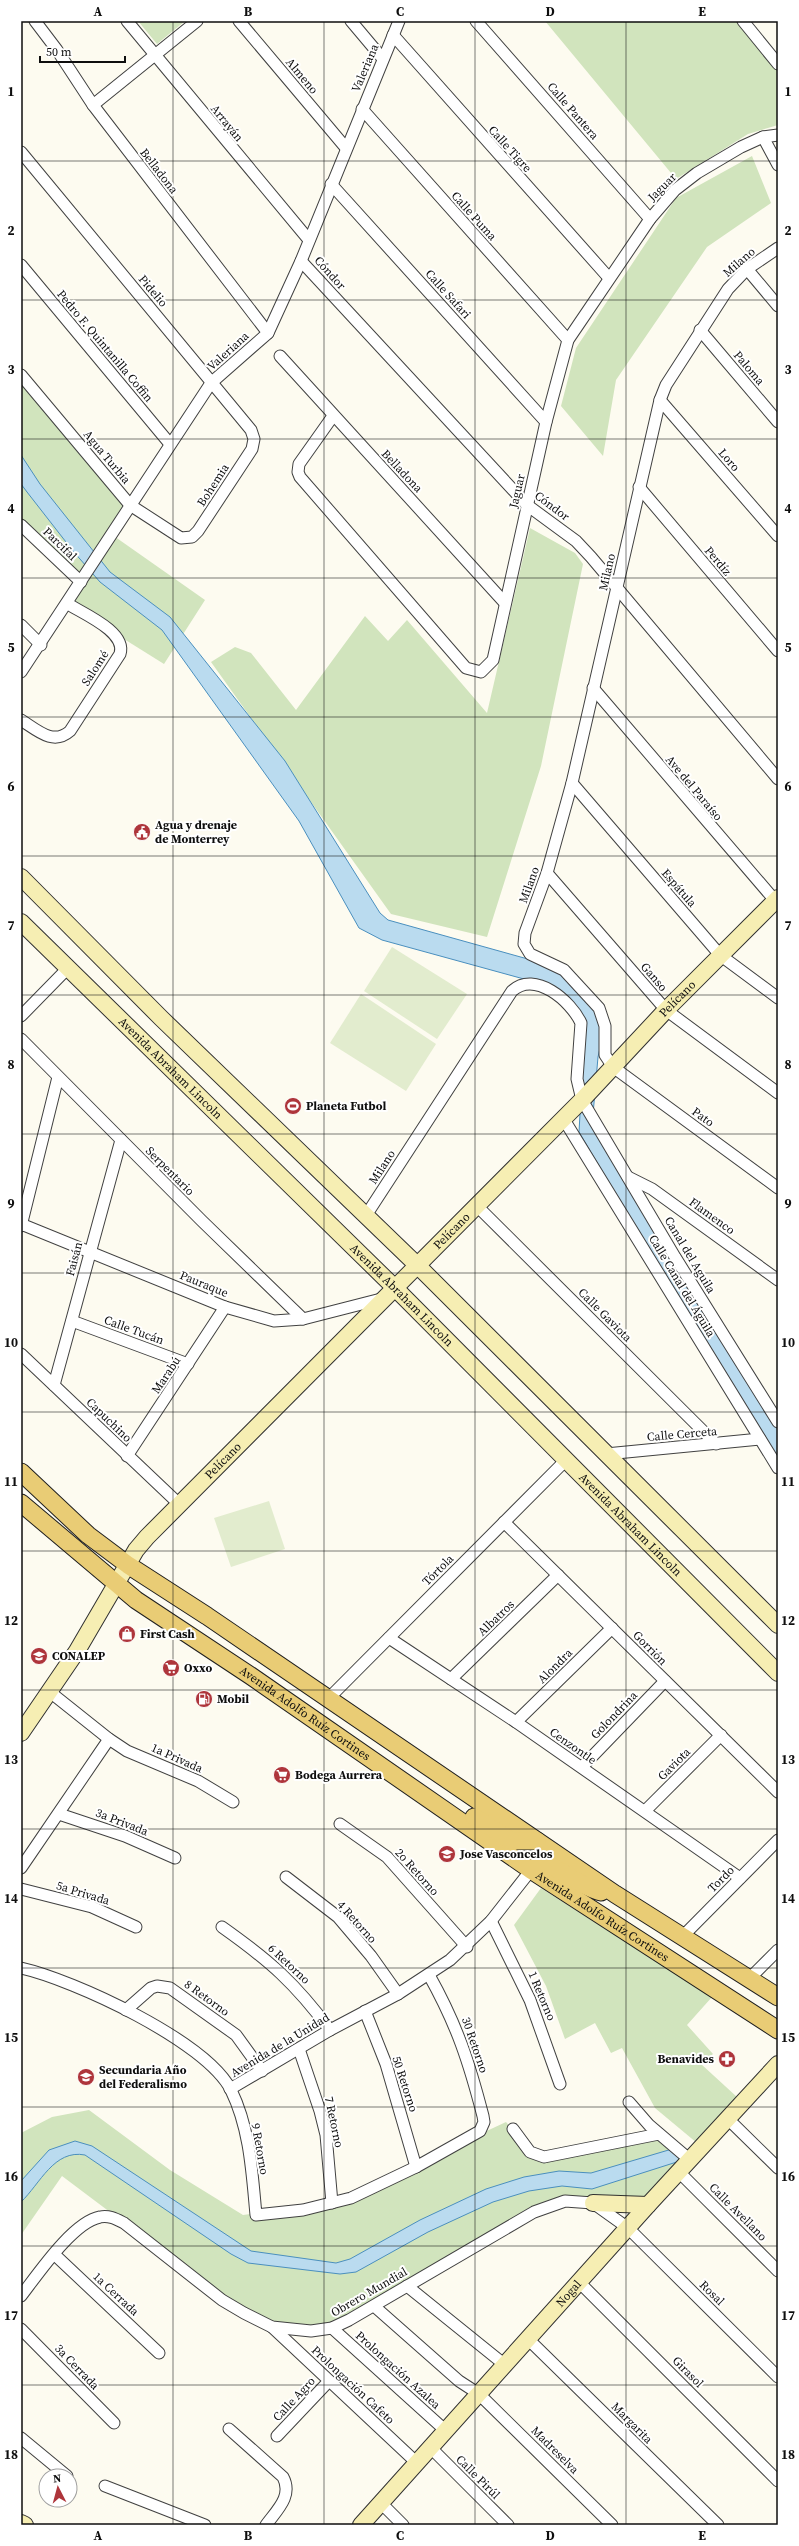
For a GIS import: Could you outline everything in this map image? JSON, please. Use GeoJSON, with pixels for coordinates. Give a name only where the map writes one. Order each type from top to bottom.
{"type":"FeatureCollection","features":[{"type":"Feature","properties":{"kind":"main road"},"geometry":{"type":"LineString","coordinates":[[21,877],[161,1018],[365,1217],[417,1265],[778,1625]]}},
{"type":"Feature","properties":{"kind":"main road","name":"Pelícano"},"geometry":{"type":"LineString","coordinates":[[21,1733],[50,1692],[136,1550],[178,1503],[582,1100],[720,955],[777,901]]}},
{"type":"Feature","properties":{"kind":"main road","name":"Avenida Abraham Lincoln"},"geometry":{"type":"LineString","coordinates":[[21,922],[390,1293],[566,1459],[778,1673]]}},
{"type":"Feature","properties":{"kind":"main road","name":"Avenida Adolfo Ruíz Cortines"},"geometry":{"type":"LineString","coordinates":[[21,1472],[88,1535],[128,1565],[615,1894],[778,1997]]}},
{"type":"Feature","properties":{"kind":"main road"},"geometry":{"type":"LineString","coordinates":[[21,1484],[43,1502],[62,1511]]}},
{"type":"Feature","properties":{"kind":"main road","name":"Avenida Adolfo Ruíz Cortines"},"geometry":{"type":"LineString","coordinates":[[21,1503],[116,1585],[531,1870],[778,2030]]}},
{"type":"Feature","properties":{"kind":"main road"},"geometry":{"type":"LineString","coordinates":[[440,1807],[463,1810],[512,1841],[537,1842]]}},
{"type":"Feature","properties":{"kind":"main road"},"geometry":{"type":"LineString","coordinates":[[531,1870],[541,1863],[549,1864],[584,1886],[615,1894]]}},
{"type":"Feature","properties":{"kind":"main road","name":"Nogal"},"geometry":{"type":"LineString","coordinates":[[361,2525],[648,2205],[778,2064]]}},
{"type":"Feature","properties":{"kind":"main road"},"geometry":{"type":"LineString","coordinates":[[593,2203],[648,2205]]}},
{"type":"Feature","properties":{"kind":"main road"},"geometry":{"type":"LineString","coordinates":[[21,2523],[25,2525]]}},
{"type":"Feature","properties":{"kind":"street","name":"Belladona"},"geometry":{"type":"LineString","coordinates":[[35,21],[57,50],[93,105],[268,333]]}},
{"type":"Feature","properties":{"kind":"street","name":"Arrayán"},"geometry":{"type":"LineString","coordinates":[[127,21],[309,240]]}},
{"type":"Feature","properties":{"kind":"street"},"geometry":{"type":"LineString","coordinates":[[93,105],[154,54],[197,21]]}},
{"type":"Feature","properties":{"kind":"street","name":"Almeno"},"geometry":{"type":"LineString","coordinates":[[239,21],[346,148]]}},
{"type":"Feature","properties":{"kind":"street"},"geometry":{"type":"LineString","coordinates":[[351,21],[383,59]]}},
{"type":"Feature","properties":{"kind":"street","name":"Valeriana"},"geometry":{"type":"LineString","coordinates":[[21,672],[68,604],[130,505],[211,383],[268,333],[301,261],[399,21]]}},
{"type":"Feature","properties":{"kind":"street","name":"Calle Pantera"},"geometry":{"type":"LineString","coordinates":[[476,21],[650,218]]}},
{"type":"Feature","properties":{"kind":"street"},"geometry":{"type":"LineString","coordinates":[[743,21],[778,64]]}},
{"type":"Feature","properties":{"kind":"street","name":"Calle Tigre"},"geometry":{"type":"LineString","coordinates":[[393,35],[608,278]]}},
{"type":"Feature","properties":{"kind":"street","name":"Calle Puma"},"geometry":{"type":"LineString","coordinates":[[362,109],[568,340]]}},
{"type":"Feature","properties":{"kind":"street","name":"Jaguar"},"geometry":{"type":"LineString","coordinates":[[333,416],[299,464],[298,472],[466,668],[481,672],[493,660],[546,422],[568,340],[608,278],[650,218],[675,190],[697,173],[741,147],[778,134]]}},
{"type":"Feature","properties":{"kind":"street"},"geometry":{"type":"LineString","coordinates":[[763,138],[778,166]]}},
{"type":"Feature","properties":{"kind":"street","name":"Pidelio"},"geometry":{"type":"LineString","coordinates":[[21,152],[25,165],[251,430],[254,439]]}},
{"type":"Feature","properties":{"kind":"street","name":"Calle Safari"},"geometry":{"type":"LineString","coordinates":[[332,184],[546,422]]}},
{"type":"Feature","properties":{"kind":"street","name":"Milano"},"geometry":{"type":"LineString","coordinates":[[613,1067],[604,1055],[605,1026],[599,1008],[564,970],[530,954],[525,948],[524,937],[547,873],[572,783],[660,400],[666,385],[700,330],[728,289],[747,269],[778,248]]}},
{"type":"Feature","properties":{"kind":"street","name":"Cóndor"},"geometry":{"type":"LineString","coordinates":[[301,261],[527,505],[576,541],[778,779]]}},
{"type":"Feature","properties":{"kind":"street","name":"Pedro F. Quintanilla Coffin"},"geometry":{"type":"LineString","coordinates":[[21,265],[170,444]]}},
{"type":"Feature","properties":{"kind":"street"},"geometry":{"type":"LineString","coordinates":[[747,269],[778,306]]}},
{"type":"Feature","properties":{"kind":"street","name":"Paloma"},"geometry":{"type":"LineString","coordinates":[[700,330],[778,422]]}},
{"type":"Feature","properties":{"kind":"street","name":"Belladona"},"geometry":{"type":"LineString","coordinates":[[280,356],[333,416],[505,603]]}},
{"type":"Feature","properties":{"kind":"street","name":"Agua Turbia"},"geometry":{"type":"LineString","coordinates":[[21,375],[130,505],[181,538],[186,539]]}},
{"type":"Feature","properties":{"kind":"street","name":"Loro"},"geometry":{"type":"LineString","coordinates":[[660,400],[778,536]]}},
{"type":"Feature","properties":{"kind":"street","name":"Bohemia"},"geometry":{"type":"LineString","coordinates":[[186,539],[198,531],[252,449],[254,439]]}},
{"type":"Feature","properties":{"kind":"street","name":"Perdíz"},"geometry":{"type":"LineString","coordinates":[[639,487],[778,651]]}},
{"type":"Feature","properties":{"kind":"street","name":"Parcifal"},"geometry":{"type":"LineString","coordinates":[[21,525],[81,582]]}},
{"type":"Feature","properties":{"kind":"street","name":"Salomé"},"geometry":{"type":"LineString","coordinates":[[21,720],[47,736],[59,738],[70,731],[122,648],[118,637],[114,633],[68,604]]}},
{"type":"Feature","properties":{"kind":"street"},"geometry":{"type":"LineString","coordinates":[[21,625],[41,645]]}},
{"type":"Feature","properties":{"kind":"street","name":"Ave del Paraíso"},"geometry":{"type":"LineString","coordinates":[[593,688],[777,901]]}},
{"type":"Feature","properties":{"kind":"street","name":"Espátula"},"geometry":{"type":"LineString","coordinates":[[572,783],[720,955],[778,998]]}},
{"type":"Feature","properties":{"kind":"street","name":"Ganso"},"geometry":{"type":"LineString","coordinates":[[547,873],[666,1010],[778,1093]]}},
{"type":"Feature","properties":{"kind":"street"},"geometry":{"type":"LineString","coordinates":[[21,1016],[68,968]]}},
{"type":"Feature","properties":{"kind":"street","name":"Canal del Aguila"},"geometry":{"type":"LineString","coordinates":[[512,991],[525,983],[533,983],[546,988],[578,1017],[581,1031],[577,1079],[582,1100],[778,1422]]}},
{"type":"Feature","properties":{"kind":"street","name":"Milano"},"geometry":{"type":"LineString","coordinates":[[365,1217],[512,991]]}},
{"type":"Feature","properties":{"kind":"street","name":"Serpentario"},"geometry":{"type":"LineString","coordinates":[[21,1039],[202,1221],[303,1319]]}},
{"type":"Feature","properties":{"kind":"street","name":"Pato"},"geometry":{"type":"LineString","coordinates":[[613,1067],[778,1188]]}},
{"type":"Feature","properties":{"kind":"street"},"geometry":{"type":"LineString","coordinates":[[21,1224],[58,1077]]}},
{"type":"Feature","properties":{"kind":"street","name":"Calle Canal del Águila"},"geometry":{"type":"LineString","coordinates":[[563,1118],[778,1468]]}},
{"type":"Feature","properties":{"kind":"street","name":"Faisán"},"geometry":{"type":"LineString","coordinates":[[54,1385],[89,1252],[121,1140]]}},
{"type":"Feature","properties":{"kind":"street","name":"Flamenco"},"geometry":{"type":"LineString","coordinates":[[628,1177],[652,1189],[778,1280]]}},
{"type":"Feature","properties":{"kind":"street","name":"Calle Gaviota"},"geometry":{"type":"LineString","coordinates":[[476,1205],[716,1444]]}},
{"type":"Feature","properties":{"kind":"street","name":"Pauraque"},"geometry":{"type":"LineString","coordinates":[[21,1224],[225,1307],[274,1321],[303,1319],[390,1293]]}},
{"type":"Feature","properties":{"kind":"street","name":"Marabú"},"geometry":{"type":"LineString","coordinates":[[127,1456],[225,1307]]}},
{"type":"Feature","properties":{"kind":"street","name":"Calle Tucán"},"geometry":{"type":"LineString","coordinates":[[72,1321],[188,1364]]}},
{"type":"Feature","properties":{"kind":"street","name":"Capuchino"},"geometry":{"type":"LineString","coordinates":[[21,1354],[178,1503]]}},
{"type":"Feature","properties":{"kind":"street","name":"Calle Cerceta"},"geometry":{"type":"LineString","coordinates":[[606,1454],[760,1439]]}},
{"type":"Feature","properties":{"kind":"street","name":"Tórtola"},"geometry":{"type":"LineString","coordinates":[[328,1699],[566,1459]]}},
{"type":"Feature","properties":{"kind":"street","name":"Gorrión"},"geometry":{"type":"LineString","coordinates":[[504,1522],[778,1792]]}},
{"type":"Feature","properties":{"kind":"street","name":"Albatros"},"geometry":{"type":"LineString","coordinates":[[451,1679],[558,1575]]}},
{"type":"Feature","properties":{"kind":"street","name":"Alondra"},"geometry":{"type":"LineString","coordinates":[[516,1722],[612,1628]]}},
{"type":"Feature","properties":{"kind":"street","name":"Cenzontle"},"geometry":{"type":"LineString","coordinates":[[389,1638],[582,1767],[740,1878]]}},
{"type":"Feature","properties":{"kind":"street","name":"Golondrina"},"geometry":{"type":"LineString","coordinates":[[582,1767],[665,1681]]}},
{"type":"Feature","properties":{"kind":"street","name":"1a Privada"},"geometry":{"type":"LineString","coordinates":[[50,1692],[109,1739],[127,1750],[198,1781],[233,1802]]}},
{"type":"Feature","properties":{"kind":"street","name":"Gaviota"},"geometry":{"type":"LineString","coordinates":[[645,1811],[721,1736]]}},
{"type":"Feature","properties":{"kind":"street"},"geometry":{"type":"LineString","coordinates":[[21,1868],[109,1739]]}},
{"type":"Feature","properties":{"kind":"street","name":"3a Privada"},"geometry":{"type":"LineString","coordinates":[[59,1814],[125,1836],[175,1858]]}},
{"type":"Feature","properties":{"kind":"street","name":"2o Retorno"},"geometry":{"type":"LineString","coordinates":[[340,1824],[387,1857],[467,1947]]}},
{"type":"Feature","properties":{"kind":"street","name":"Tordo"},"geometry":{"type":"LineString","coordinates":[[682,1937],[778,1840]]}},
{"type":"Feature","properties":{"kind":"street","name":"Avenida de la Unidad"},"geometry":{"type":"LineString","coordinates":[[21,1968],[63,1982],[126,2010],[197,2053],[218,2071],[230,2089],[330,2030],[398,1994],[429,1975],[467,1947],[491,1921],[531,1870]]}},
{"type":"Feature","properties":{"kind":"street","name":"4 Retorno"},"geometry":{"type":"LineString","coordinates":[[286,1877],[338,1917],[371,1956],[398,1994]]}},
{"type":"Feature","properties":{"kind":"street","name":"5a Privada"},"geometry":{"type":"LineString","coordinates":[[21,1889],[92,1907],[136,1927]]}},
{"type":"Feature","properties":{"kind":"street","name":"1 Retorno"},"geometry":{"type":"LineString","coordinates":[[491,1921],[530,2000],[560,2084]]}},
{"type":"Feature","properties":{"kind":"street","name":"6 Retorno"},"geometry":{"type":"LineString","coordinates":[[222,1927],[281,1971],[309,2002],[330,2030]]}},
{"type":"Feature","properties":{"kind":"street"},"geometry":{"type":"LineString","coordinates":[[749,1979],[778,1950]]}},
{"type":"Feature","properties":{"kind":"street","name":"30 Retorno"},"geometry":{"type":"LineString","coordinates":[[416,2167],[476,2135],[483,2127],[483,2116],[466,2052],[449,2011],[429,1975]]}},
{"type":"Feature","properties":{"kind":"street","name":"8 Retorno"},"geometry":{"type":"LineString","coordinates":[[126,2010],[151,1988],[157,1986],[170,1988],[236,2035],[262,2071]]}},
{"type":"Feature","properties":{"kind":"street","name":"50 Retorno"},"geometry":{"type":"LineString","coordinates":[[365,2011],[386,2064],[416,2167]]}},
{"type":"Feature","properties":{"kind":"street","name":"7 Retorno"},"geometry":{"type":"LineString","coordinates":[[299,2049],[320,2111],[326,2135],[332,2203]]}},
{"type":"Feature","properties":{"kind":"street","name":"9 Retorno"},"geometry":{"type":"LineString","coordinates":[[230,2089],[248,2140],[256,2215],[302,2210],[332,2203]]}},
{"type":"Feature","properties":{"kind":"street"},"geometry":{"type":"LineString","coordinates":[[629,2102],[659,2134],[690,2160]]}},
{"type":"Feature","properties":{"kind":"street"},"geometry":{"type":"LineString","coordinates":[[727,2118],[778,2168]]}},
{"type":"Feature","properties":{"kind":"street"},"geometry":{"type":"LineString","coordinates":[[512,2129],[530,2152],[544,2157],[659,2134]]}},
{"type":"Feature","properties":{"kind":"street"},"geometry":{"type":"LineString","coordinates":[[332,2203],[351,2198],[416,2167]]}},
{"type":"Feature","properties":{"kind":"street","name":"Calle Avellano"},"geometry":{"type":"LineString","coordinates":[[679,2172],[778,2271]]}},
{"type":"Feature","properties":{"kind":"street","name":"Obrero Mundial"},"geometry":{"type":"LineString","coordinates":[[23,2290],[82,2225],[102,2216],[112,2217],[124,2223],[222,2300],[272,2327],[311,2331],[332,2328],[374,2306],[550,2205],[565,2201],[593,2203]]}},
{"type":"Feature","properties":{"kind":"street"},"geometry":{"type":"LineString","coordinates":[[593,2203],[628,2228]]}},
{"type":"Feature","properties":{"kind":"street","name":"Rosal"},"geometry":{"type":"LineString","coordinates":[[628,2228],[778,2377]]}},
{"type":"Feature","properties":{"kind":"street","name":"1a Cerrada"},"geometry":{"type":"LineString","coordinates":[[55,2255],[159,2353]]}},
{"type":"Feature","properties":{"kind":"street","name":"Girasol"},"geometry":{"type":"LineString","coordinates":[[579,2282],[778,2481]]}},
{"type":"Feature","properties":{"kind":"street"},"geometry":{"type":"LineString","coordinates":[[407,2286],[505,2365]]}},
{"type":"Feature","properties":{"kind":"street","name":"Madreselva"},"geometry":{"type":"LineString","coordinates":[[374,2306],[459,2381],[479,2394],[612,2525]]}},
{"type":"Feature","properties":{"kind":"street","name":"Prolongación Cafeto"},"geometry":{"type":"LineString","coordinates":[[272,2327],[417,2463]]}},
{"type":"Feature","properties":{"kind":"street","name":"Prolongación Azalea"},"geometry":{"type":"LineString","coordinates":[[332,2328],[446,2431]]}},
{"type":"Feature","properties":{"kind":"street","name":"3a Cerrada"},"geometry":{"type":"LineString","coordinates":[[21,2329],[114,2423]]}},
{"type":"Feature","properties":{"kind":"street","name":"Margarita"},"geometry":{"type":"LineString","coordinates":[[528,2339],[718,2525]]}},
{"type":"Feature","properties":{"kind":"street","name":"Calle Agro"},"geometry":{"type":"LineString","coordinates":[[277,2436],[329,2381]]}},
{"type":"Feature","properties":{"kind":"street"},"geometry":{"type":"LineString","coordinates":[[229,2429],[283,2477],[286,2482],[286,2496],[266,2525]]}},
{"type":"Feature","properties":{"kind":"street"},"geometry":{"type":"LineString","coordinates":[[21,2438],[57,2468]]}},
{"type":"Feature","properties":{"kind":"street","name":"Calle Pirúl"},"geometry":{"type":"LineString","coordinates":[[430,2448],[508,2525]]}},
{"type":"Feature","properties":{"kind":"street"},"geometry":{"type":"LineString","coordinates":[[105,2486],[205,2525]]}},
{"type":"Feature","properties":{"kind":"street"},"geometry":{"type":"LineString","coordinates":[[381,2503],[403,2525]]}},
{"type":"Feature","properties":{"kind":"green space"},"geometry":{"type":"Polygon","coordinates":[[[138,21],[185,21],[157,44],[138,21]]]}},
{"type":"Feature","properties":{"kind":"green space"},"geometry":{"type":"Polygon","coordinates":[[[545,21],[738,21],[778,68],[778,125],[748,134],[676,179],[545,21]]]}},
{"type":"Feature","properties":{"kind":"green space"},"geometry":{"type":"Polygon","coordinates":[[[752,156],[771,203],[707,247],[616,380],[603,456],[561,406],[576,348],[676,198],[752,156]]]}},
{"type":"Feature","properties":{"kind":"green space"},"geometry":{"type":"Polygon","coordinates":[[[21,375],[130,505],[111,534],[205,600],[164,664],[68,604],[81,582],[21,525],[21,375]]]}},
{"type":"Feature","properties":{"kind":"green space"},"geometry":{"type":"Polygon","coordinates":[[[530,528],[575,553],[583,564],[541,766],[487,937],[391,914],[211,662],[235,647],[251,653],[296,710],[365,616],[388,641],[407,620],[487,713],[530,528]]]}},
{"type":"Feature","properties":{"kind":"green space"},"geometry":{"type":"Polygon","coordinates":[[[392,947],[467,994],[437,1039],[364,991],[392,947]]]}},
{"type":"Feature","properties":{"kind":"green space"},"geometry":{"type":"Polygon","coordinates":[[[361,994],[436,1044],[406,1091],[330,1043],[361,994]]]}},
{"type":"Feature","properties":{"kind":"green space"},"geometry":{"type":"Polygon","coordinates":[[[269,1501],[285,1549],[231,1567],[214,1518],[269,1501]]]}},
{"type":"Feature","properties":{"kind":"green space"},"geometry":{"type":"Polygon","coordinates":[[[541,1888],[712,1997],[687,2025],[713,2054],[701,2064],[737,2097],[697,2143],[655,2108],[622,2048],[611,2053],[595,2023],[565,2039],[546,1986],[514,1925],[541,1888]]]}},
{"type":"Feature","properties":{"kind":"green space"},"geometry":{"type":"Polygon","coordinates":[[[89,2110],[170,2170],[243,2215],[332,2203],[506,2122],[536,2156],[659,2134],[690,2160],[648,2205],[565,2201],[349,2320],[291,2330],[244,2313],[62,2176],[21,2235],[21,2133],[52,2117],[89,2110]]]}},
{"type":"Feature","properties":{"kind":"water"},"geometry":{"type":"Polygon","coordinates":[[[21,455],[40,484],[110,572],[170,617],[285,761],[380,913],[388,920],[560,968],[599,1008],[605,1026],[598,1057],[592,1126],[778,1422],[778,1468],[579,1132],[585,1024],[553,987],[382,940],[359,928],[299,821],[162,630],[100,582],[73,551],[21,484],[21,455]]]}},
{"type":"Feature","properties":{"kind":"water"},"geometry":{"type":"Polygon","coordinates":[[[75,2141],[92,2146],[251,2251],[336,2263],[350,2259],[420,2220],[486,2189],[524,2177],[559,2171],[591,2173],[672,2149],[683,2160],[592,2189],[562,2186],[529,2191],[493,2202],[428,2232],[356,2272],[340,2274],[248,2263],[231,2254],[85,2155],[65,2157],[56,2162],[21,2202],[21,2181],[49,2150],[75,2141]]]}},
{"type":"Feature","properties":{"kind":"place","name":"Agua y drenaje de Monterrey"},"geometry":{"type":"Point","coordinates":[142,832]}},
{"type":"Feature","properties":{"kind":"place","name":"Planeta Futbol"},"geometry":{"type":"Point","coordinates":[293,1106]}},
{"type":"Feature","properties":{"kind":"place","name":"First Cash"},"geometry":{"type":"Point","coordinates":[127,1634]}},
{"type":"Feature","properties":{"kind":"place","name":"CONALEP"},"geometry":{"type":"Point","coordinates":[39,1656]}},
{"type":"Feature","properties":{"kind":"place","name":"Oxxo"},"geometry":{"type":"Point","coordinates":[171,1668]}},
{"type":"Feature","properties":{"kind":"place","name":"Mobil"},"geometry":{"type":"Point","coordinates":[204,1699]}},
{"type":"Feature","properties":{"kind":"place","name":"Bodega Aurrera"},"geometry":{"type":"Point","coordinates":[282,1775]}},
{"type":"Feature","properties":{"kind":"place","name":"Jose Vasconcelos"},"geometry":{"type":"Point","coordinates":[447,1854]}},
{"type":"Feature","properties":{"kind":"place","name":"Benavides"},"geometry":{"type":"Point","coordinates":[727,2059]}},
{"type":"Feature","properties":{"kind":"place","name":"Secundaria Año del Federalismo"},"geometry":{"type":"Point","coordinates":[86,2077]}}]}
